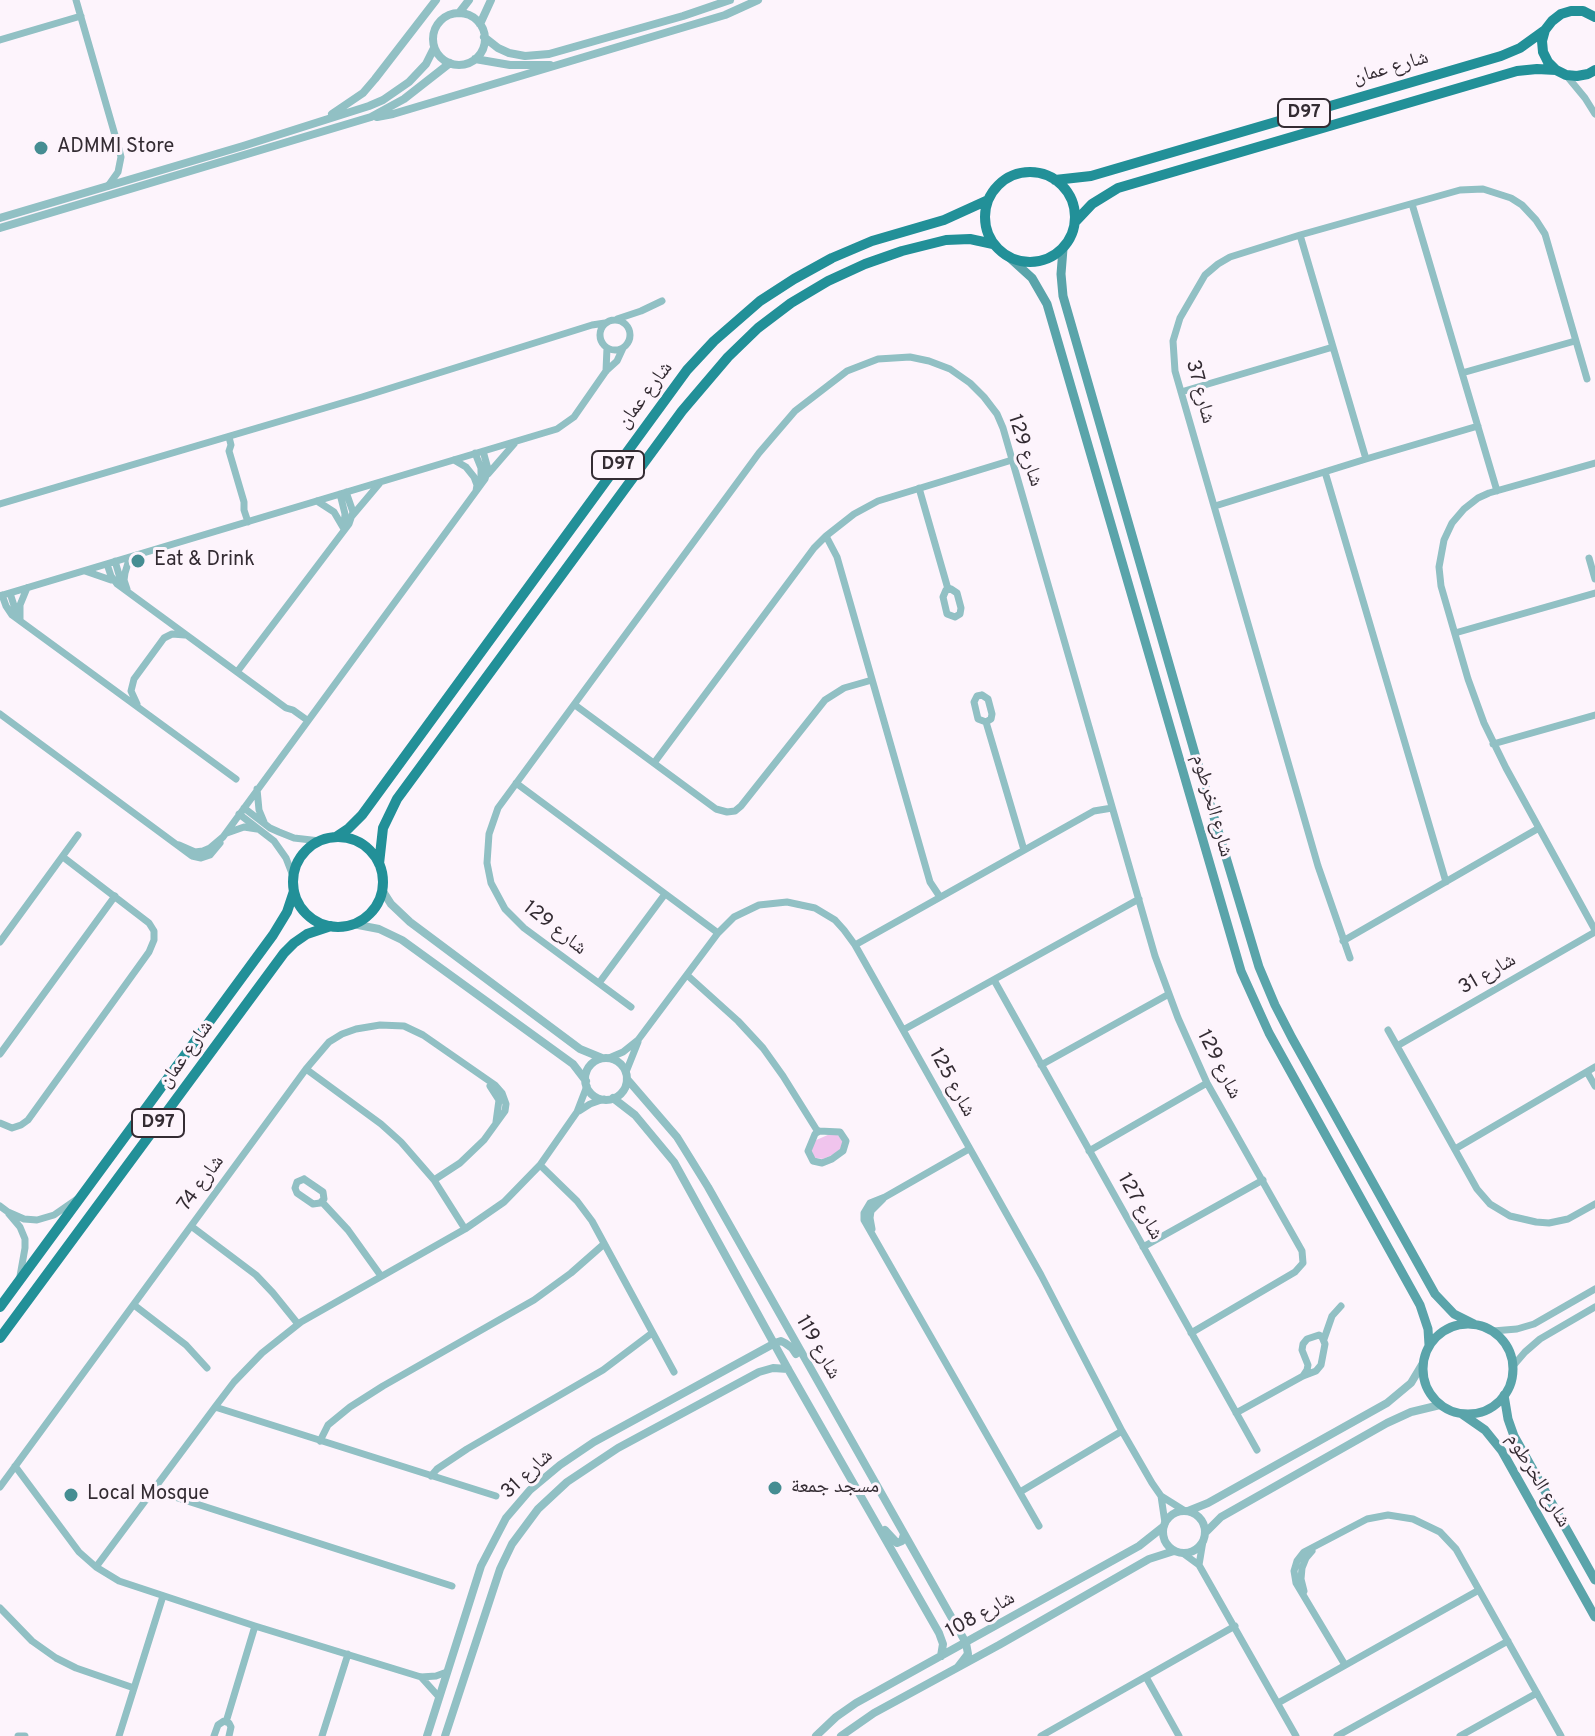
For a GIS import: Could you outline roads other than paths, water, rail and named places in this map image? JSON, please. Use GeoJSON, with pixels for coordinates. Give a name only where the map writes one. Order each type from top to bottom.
{"type":"FeatureCollection","features":[{"type":"Feature","properties":{"kind":"main road","name":"شارع عمان"},"geometry":{"type":"LineString","coordinates":[[1055,180],[1091,176],[1501,56],[1520,48],[1561,14],[1583,11],[1594,16]]}},
{"type":"Feature","properties":{"kind":"main road"},"geometry":{"type":"LineString","coordinates":[[1545,30],[1543,52],[1548,62],[1561,73]]}},
{"type":"Feature","properties":{"kind":"main road","name":"شارع عمان"},"geometry":{"type":"LineString","coordinates":[[1075,222],[1092,204],[1118,188],[1517,71],[1537,69],[1577,76],[1595,70]]}},
{"type":"Feature","properties":{"kind":"main road"},"geometry":{"type":"LineString","coordinates":[[1034,172],[1055,180],[1073,202],[1075,222],[1069,241],[1063,249],[1043,261],[1021,262],[1010,258],[993,244],[988,234],[985,211],[988,200],[994,190],[1011,176],[1034,172]]}},
{"type":"Feature","properties":{"kind":"main road","name":"شارع عمان"},"geometry":{"type":"LineString","coordinates":[[336,837],[362,815],[687,370],[714,341],[760,301],[823,263],[872,241],[944,220],[988,200]]}},
{"type":"Feature","properties":{"kind":"main road","name":"شارع عمان"},"geometry":{"type":"LineString","coordinates":[[379,864],[383,828],[397,799],[682,411],[728,357],[783,309],[809,291],[847,272],[933,242],[970,239],[993,244]]}},
{"type":"Feature","properties":{"kind":"main road","name":"شارع الخرطوم"},"geometry":{"type":"LineString","coordinates":[[1063,249],[1063,296],[1259,967],[1292,1038],[1435,1294],[1454,1314],[1474,1324]]}},
{"type":"Feature","properties":{"kind":"main road","name":"شارع الخرطوم"},"geometry":{"type":"LineString","coordinates":[[1010,258],[1032,278],[1047,304],[1241,971],[1269,1033],[1420,1305],[1428,1329],[1429,1345]]}},
{"type":"Feature","properties":{"kind":"main road"},"geometry":{"type":"LineString","coordinates":[[336,837],[357,841],[366,847],[379,864],[383,881],[379,899],[369,914],[353,924],[331,926],[311,918],[297,901],[293,876],[305,851],[320,841],[336,837]]}},
{"type":"Feature","properties":{"kind":"main road","name":"شارع عمان"},"geometry":{"type":"LineString","coordinates":[[0,1307],[278,928],[294,891]]}},
{"type":"Feature","properties":{"kind":"main road","name":"شارع عمان"},"geometry":{"type":"LineString","coordinates":[[0,1338],[284,953],[307,934],[331,926]]}},
{"type":"Feature","properties":{"kind":"main road"},"geometry":{"type":"LineString","coordinates":[[1474,1324],[1493,1331],[1507,1346],[1513,1366],[1504,1395],[1481,1412],[1462,1414],[1440,1405],[1432,1397],[1423,1375],[1429,1345],[1453,1326],[1474,1324]]}},
{"type":"Feature","properties":{"kind":"main road","name":"شارع الخرطوم"},"geometry":{"type":"LineString","coordinates":[[1504,1395],[1514,1436],[1595,1580]]}},
{"type":"Feature","properties":{"kind":"main road","name":"شارع الخرطوم"},"geometry":{"type":"LineString","coordinates":[[1462,1414],[1485,1430],[1502,1451],[1595,1617]]}},
{"type":"Feature","properties":{"kind":"street"},"geometry":{"type":"LineString","coordinates":[[76,0],[121,157],[118,172],[108,186]]}},
{"type":"Feature","properties":{"kind":"street"},"geometry":{"type":"LineString","coordinates":[[321,120],[363,93],[436,0]]}},
{"type":"Feature","properties":{"kind":"street"},"geometry":{"type":"LineString","coordinates":[[459,13],[469,0]]}},
{"type":"Feature","properties":{"kind":"street"},"geometry":{"type":"LineString","coordinates":[[480,24],[491,0]]}},
{"type":"Feature","properties":{"kind":"street"},"geometry":{"type":"LineString","coordinates":[[484,37],[509,53],[525,56],[549,54],[730,0]]}},
{"type":"Feature","properties":{"kind":"street"},"geometry":{"type":"LineString","coordinates":[[0,228],[725,15],[758,0]]}},
{"type":"Feature","properties":{"kind":"street"},"geometry":{"type":"LineString","coordinates":[[0,218],[369,106],[394,93],[419,73],[434,48],[434,32],[443,18],[467,14],[480,24],[483,47],[475,59],[463,65],[450,63],[443,60],[434,48]]}},
{"type":"Feature","properties":{"kind":"street"},"geometry":{"type":"LineString","coordinates":[[0,40],[81,16]]}},
{"type":"Feature","properties":{"kind":"street"},"geometry":{"type":"LineString","coordinates":[[475,59],[522,66],[565,63]]}},
{"type":"Feature","properties":{"kind":"street"},"geometry":{"type":"LineString","coordinates":[[371,117],[404,99],[450,63]]}},
{"type":"Feature","properties":{"kind":"street"},"geometry":{"type":"LineString","coordinates":[[1561,73],[1578,89],[1595,114]]}},
{"type":"Feature","properties":{"kind":"street","name":"شارع 37"},"geometry":{"type":"LineString","coordinates":[[1350,958],[1318,866],[1181,392],[1173,361],[1175,333],[1183,311],[1205,275],[1230,257],[1475,188],[1503,195],[1522,205],[1545,234],[1587,379]]}},
{"type":"Feature","properties":{"kind":"street"},"geometry":{"type":"LineString","coordinates":[[1412,204],[1497,491]]}},
{"type":"Feature","properties":{"kind":"street"},"geometry":{"type":"LineString","coordinates":[[1300,235],[1366,459]]}},
{"type":"Feature","properties":{"kind":"street"},"geometry":{"type":"LineString","coordinates":[[0,504],[615,320],[662,301]]}},
{"type":"Feature","properties":{"kind":"street"},"geometry":{"type":"LineString","coordinates":[[4,594],[557,429],[571,421],[606,371],[617,361],[629,341],[629,329],[641,311]]}},
{"type":"Feature","properties":{"kind":"street"},"geometry":{"type":"LineString","coordinates":[[615,320],[623,322],[629,329]]}},
{"type":"Feature","properties":{"kind":"street"},"geometry":{"type":"LineString","coordinates":[[601,341],[600,333],[605,323]]}},
{"type":"Feature","properties":{"kind":"street"},"geometry":{"type":"LineString","coordinates":[[577,331],[601,341],[607,348],[623,348]]}},
{"type":"Feature","properties":{"kind":"street"},"geometry":{"type":"LineString","coordinates":[[1462,373],[1575,341]]}},
{"type":"Feature","properties":{"kind":"street"},"geometry":{"type":"LineString","coordinates":[[1181,392],[1333,347]]}},
{"type":"Feature","properties":{"kind":"street"},"geometry":{"type":"LineString","coordinates":[[606,371],[607,348]]}},
{"type":"Feature","properties":{"kind":"street","name":"شارع 129"},"geometry":{"type":"LineString","coordinates":[[631,1007],[524,928],[505,909],[495,892],[487,863],[489,834],[498,808],[772,437],[795,411],[847,371],[878,359],[900,357],[929,361],[950,369],[991,404],[1003,428],[1155,956],[1186,1038],[1207,1083],[1301,1247],[1303,1263],[1295,1272],[1191,1333]]}},
{"type":"Feature","properties":{"kind":"street"},"geometry":{"type":"LineString","coordinates":[[1215,506],[1478,426]]}},
{"type":"Feature","properties":{"kind":"street"},"geometry":{"type":"LineString","coordinates":[[225,438],[231,445],[229,451],[251,521]]}},
{"type":"Feature","properties":{"kind":"street"},"geometry":{"type":"LineString","coordinates":[[0,714],[179,845],[195,852],[210,848],[242,811],[487,476],[519,440]]}},
{"type":"Feature","properties":{"kind":"street"},"geometry":{"type":"LineString","coordinates":[[479,452],[488,464],[487,476]]}},
{"type":"Feature","properties":{"kind":"street"},"geometry":{"type":"LineString","coordinates":[[478,488],[482,474],[479,452]]}},
{"type":"Feature","properties":{"kind":"street"},"geometry":{"type":"LineString","coordinates":[[454,460],[466,467],[478,488]]}},
{"type":"Feature","properties":{"kind":"street"},"geometry":{"type":"LineString","coordinates":[[654,763],[826,536],[862,508],[887,497],[1012,460]]}},
{"type":"Feature","properties":{"kind":"street"},"geometry":{"type":"LineString","coordinates":[[1595,463],[1478,498],[1452,523],[1440,558],[1440,577],[1475,701],[1493,744],[1595,931]]}},
{"type":"Feature","properties":{"kind":"street"},"geometry":{"type":"LineString","coordinates":[[1325,472],[1446,882]]}},
{"type":"Feature","properties":{"kind":"street"},"geometry":{"type":"LineString","coordinates":[[237,672],[352,516],[382,482]]}},
{"type":"Feature","properties":{"kind":"street"},"geometry":{"type":"LineString","coordinates":[[919,488],[948,589]]}},
{"type":"Feature","properties":{"kind":"street"},"geometry":{"type":"LineString","coordinates":[[343,493],[352,516]]}},
{"type":"Feature","properties":{"kind":"street"},"geometry":{"type":"LineString","coordinates":[[343,493],[344,529]]}},
{"type":"Feature","properties":{"kind":"street"},"geometry":{"type":"LineString","coordinates":[[317,501],[334,512],[344,529]]}},
{"type":"Feature","properties":{"kind":"street"},"geometry":{"type":"LineString","coordinates":[[826,536],[837,557],[930,882],[940,897]]}},
{"type":"Feature","properties":{"kind":"street"},"geometry":{"type":"LineString","coordinates":[[125,589],[125,573],[135,555]]}},
{"type":"Feature","properties":{"kind":"street"},"geometry":{"type":"LineString","coordinates":[[1589,558],[1595,579]]}},
{"type":"Feature","properties":{"kind":"street"},"geometry":{"type":"LineString","coordinates":[[111,562],[114,581]]}},
{"type":"Feature","properties":{"kind":"street"},"geometry":{"type":"LineString","coordinates":[[111,562],[125,589]]}},
{"type":"Feature","properties":{"kind":"street"},"geometry":{"type":"LineString","coordinates":[[83,571],[114,581],[291,714],[306,722]]}},
{"type":"Feature","properties":{"kind":"street"},"geometry":{"type":"LineString","coordinates":[[20,620],[20,601],[27,588]]}},
{"type":"Feature","properties":{"kind":"street"},"geometry":{"type":"LineString","coordinates":[[1455,633],[1595,593]]}},
{"type":"Feature","properties":{"kind":"street"},"geometry":{"type":"LineString","coordinates":[[4,594],[7,609],[12,614]]}},
{"type":"Feature","properties":{"kind":"street"},"geometry":{"type":"LineString","coordinates":[[4,594],[20,620]]}},
{"type":"Feature","properties":{"kind":"street"},"geometry":{"type":"LineString","coordinates":[[0,607],[236,779]]}},
{"type":"Feature","properties":{"kind":"street"},"geometry":{"type":"LineString","coordinates":[[138,706],[131,691],[134,679],[164,638],[172,634],[186,635]]}},
{"type":"Feature","properties":{"kind":"street"},"geometry":{"type":"LineString","coordinates":[[575,705],[716,809],[727,812],[735,811],[744,803],[818,707],[844,688],[872,680]]}},
{"type":"Feature","properties":{"kind":"street"},"geometry":{"type":"LineString","coordinates":[[1493,744],[1595,715]]}},
{"type":"Feature","properties":{"kind":"street"},"geometry":{"type":"LineString","coordinates":[[986,722],[1024,850]]}},
{"type":"Feature","properties":{"kind":"street"},"geometry":{"type":"LineString","coordinates":[[516,783],[718,933]]}},
{"type":"Feature","properties":{"kind":"street"},"geometry":{"type":"LineString","coordinates":[[257,789],[262,827]]}},
{"type":"Feature","properties":{"kind":"street"},"geometry":{"type":"LineString","coordinates":[[855,945],[1094,811],[1112,808]]}},
{"type":"Feature","properties":{"kind":"street"},"geometry":{"type":"LineString","coordinates":[[242,811],[274,841],[293,876]]}},
{"type":"Feature","properties":{"kind":"street"},"geometry":{"type":"LineString","coordinates":[[224,835],[244,827],[262,827],[294,838],[320,841]]}},
{"type":"Feature","properties":{"kind":"street"},"geometry":{"type":"LineString","coordinates":[[1343,941],[1539,828]]}},
{"type":"Feature","properties":{"kind":"street"},"geometry":{"type":"LineString","coordinates":[[0,942],[78,835]]}},
{"type":"Feature","properties":{"kind":"street"},"geometry":{"type":"LineString","coordinates":[[0,1123],[12,1128],[28,1120],[152,948],[155,936],[146,919],[63,857]]}},
{"type":"Feature","properties":{"kind":"street"},"geometry":{"type":"LineString","coordinates":[[382,890],[391,904],[410,922],[580,1049],[619,1063],[626,1075],[623,1091],[577,1112]]}},
{"type":"Feature","properties":{"kind":"street"},"geometry":{"type":"LineString","coordinates":[[599,983],[665,894]]}},
{"type":"Feature","properties":{"kind":"street"},"geometry":{"type":"LineString","coordinates":[[0,1054],[115,896]]}},
{"type":"Feature","properties":{"kind":"street"},"geometry":{"type":"LineString","coordinates":[[903,1030],[1139,899]]}},
{"type":"Feature","properties":{"kind":"street","name":"شارع 125"},"geometry":{"type":"LineString","coordinates":[[606,1058],[623,1052],[638,1040],[718,933],[734,917],[768,903],[787,902],[815,908],[831,917],[855,945],[1041,1275],[1122,1431],[1161,1496],[1164,1525]]}},
{"type":"Feature","properties":{"kind":"street"},"geometry":{"type":"LineString","coordinates":[[353,924],[379,929],[402,940],[573,1064],[592,1094],[609,1099]]}},
{"type":"Feature","properties":{"kind":"street","name":"شارع 31"},"geometry":{"type":"LineString","coordinates":[[1397,1046],[1595,931]]}},
{"type":"Feature","properties":{"kind":"street"},"geometry":{"type":"LineString","coordinates":[[687,975],[763,1048],[818,1132]]}},
{"type":"Feature","properties":{"kind":"street","name":"شارع 127"},"geometry":{"type":"LineString","coordinates":[[994,980],[1257,1450]]}},
{"type":"Feature","properties":{"kind":"street"},"geometry":{"type":"LineString","coordinates":[[1041,1065],[1169,994]]}},
{"type":"Feature","properties":{"kind":"street","name":"شارع 74"},"geometry":{"type":"LineString","coordinates":[[0,1487],[306,1069],[324,1047],[342,1034],[356,1029],[396,1025],[412,1029],[500,1090],[506,1100],[505,1111],[495,1126],[469,1156],[434,1180]]}},
{"type":"Feature","properties":{"kind":"street"},"geometry":{"type":"LineString","coordinates":[[1388,1030],[1481,1195],[1497,1209],[1510,1216],[1556,1223],[1595,1204]]}},
{"type":"Feature","properties":{"kind":"street","name":"شارع 125"},"geometry":{"type":"LineString","coordinates":[[626,1075],[638,1040]]}},
{"type":"Feature","properties":{"kind":"street"},"geometry":{"type":"LineString","coordinates":[[96,1567],[215,1407],[248,1368],[298,1324],[465,1229],[504,1202],[540,1165],[577,1112],[591,1064],[606,1058]]}},
{"type":"Feature","properties":{"kind":"street"},"geometry":{"type":"LineString","coordinates":[[1455,1149],[1595,1067]]}},
{"type":"Feature","properties":{"kind":"street"},"geometry":{"type":"LineString","coordinates":[[306,1069],[391,1132],[411,1152],[434,1180],[465,1229]]}},
{"type":"Feature","properties":{"kind":"street"},"geometry":{"type":"LineString","coordinates":[[1587,1072],[1595,1086]]}},
{"type":"Feature","properties":{"kind":"street","name":"شارع 119"},"geometry":{"type":"LineString","coordinates":[[626,1075],[689,1155],[966,1643]]}},
{"type":"Feature","properties":{"kind":"street"},"geometry":{"type":"LineString","coordinates":[[1089,1151],[1207,1083]]}},
{"type":"Feature","properties":{"kind":"street","name":"شارع 119"},"geometry":{"type":"LineString","coordinates":[[609,1099],[635,1115],[674,1162],[939,1633],[943,1644],[941,1656]]}},
{"type":"Feature","properties":{"kind":"street"},"geometry":{"type":"LineString","coordinates":[[818,1132],[840,1132],[846,1141],[843,1151],[822,1163],[813,1161],[809,1146],[818,1132]]}},
{"type":"Feature","properties":{"kind":"street"},"geometry":{"type":"LineString","coordinates":[[969,1149],[885,1197],[873,1208],[870,1222],[876,1238],[1039,1526]]}},
{"type":"Feature","properties":{"kind":"street"},"geometry":{"type":"LineString","coordinates":[[540,1165],[577,1201],[592,1221],[674,1372]]}},
{"type":"Feature","properties":{"kind":"street"},"geometry":{"type":"LineString","coordinates":[[1143,1247],[1263,1180]]}},
{"type":"Feature","properties":{"kind":"street"},"geometry":{"type":"LineString","coordinates":[[0,1206],[24,1219],[43,1219],[59,1212],[82,1194]]}},
{"type":"Feature","properties":{"kind":"street"},"geometry":{"type":"LineString","coordinates":[[322,1202],[348,1230],[381,1276]]}},
{"type":"Feature","properties":{"kind":"street"},"geometry":{"type":"LineString","coordinates":[[8,1212],[25,1239],[20,1280]]}},
{"type":"Feature","properties":{"kind":"street"},"geometry":{"type":"LineString","coordinates":[[191,1226],[256,1275],[298,1324]]}},
{"type":"Feature","properties":{"kind":"street"},"geometry":{"type":"LineString","coordinates":[[320,1441],[328,1425],[350,1407],[525,1306],[552,1288],[604,1244]]}},
{"type":"Feature","properties":{"kind":"street"},"geometry":{"type":"LineString","coordinates":[[1493,1331],[1534,1324],[1595,1289]]}},
{"type":"Feature","properties":{"kind":"street"},"geometry":{"type":"LineString","coordinates":[[134,1305],[186,1345],[207,1368]]}},
{"type":"Feature","properties":{"kind":"street"},"geometry":{"type":"LineString","coordinates":[[1236,1413],[1319,1368],[1332,1316],[1341,1306]]}},
{"type":"Feature","properties":{"kind":"street"},"geometry":{"type":"LineString","coordinates":[[1513,1366],[1540,1339],[1595,1307]]}},
{"type":"Feature","properties":{"kind":"street"},"geometry":{"type":"LineString","coordinates":[[431,1476],[467,1449],[582,1384],[652,1333]]}},
{"type":"Feature","properties":{"kind":"street"},"geometry":{"type":"LineString","coordinates":[[1303,1376],[1308,1365],[1303,1344],[1319,1335],[1324,1339]]}},
{"type":"Feature","properties":{"kind":"street"},"geometry":{"type":"LineString","coordinates":[[775,1343],[781,1341],[789,1345],[801,1363],[812,1372]]}},
{"type":"Feature","properties":{"kind":"street","name":"شارع 31"},"geometry":{"type":"LineString","coordinates":[[427,1736],[481,1566],[517,1504],[544,1477],[576,1453],[775,1343]]}},
{"type":"Feature","properties":{"kind":"street"},"geometry":{"type":"LineString","coordinates":[[1296,1736],[1199,1565],[1169,1548],[1163,1538],[1164,1525],[1175,1513],[1208,1503],[1387,1403],[1411,1383],[1423,1363]]}},
{"type":"Feature","properties":{"kind":"street","name":"شارع 31"},"geometry":{"type":"LineString","coordinates":[[445,1736],[495,1581],[512,1544],[529,1520],[567,1482],[602,1457],[759,1372],[773,1368],[788,1369]]}},
{"type":"Feature","properties":{"kind":"street"},"geometry":{"type":"LineString","coordinates":[[1184,1554],[1194,1551],[1221,1517],[1387,1423],[1411,1412],[1440,1405]]}},
{"type":"Feature","properties":{"kind":"street"},"geometry":{"type":"LineString","coordinates":[[215,1407],[496,1496]]}},
{"type":"Feature","properties":{"kind":"street"},"geometry":{"type":"LineString","coordinates":[[602,1457],[646,1428],[646,1422],[641,1417]]}},
{"type":"Feature","properties":{"kind":"street"},"geometry":{"type":"LineString","coordinates":[[1020,1492],[1122,1431]]}},
{"type":"Feature","properties":{"kind":"street"},"geometry":{"type":"LineString","coordinates":[[445,1465],[446,1480]]}},
{"type":"Feature","properties":{"kind":"street"},"geometry":{"type":"LineString","coordinates":[[15,1466],[79,1552],[119,1581],[421,1677],[447,1672]]}},
{"type":"Feature","properties":{"kind":"street"},"geometry":{"type":"LineString","coordinates":[[156,1485],[178,1498],[452,1586]]}},
{"type":"Feature","properties":{"kind":"street","name":"شارع 125"},"geometry":{"type":"LineString","coordinates":[[1161,1496],[1186,1511]]}},
{"type":"Feature","properties":{"kind":"street"},"geometry":{"type":"LineString","coordinates":[[1186,1511],[1199,1517],[1205,1527],[1199,1565]]}},
{"type":"Feature","properties":{"kind":"street"},"geometry":{"type":"LineString","coordinates":[[872,1514],[895,1542],[901,1542],[903,1533]]}},
{"type":"Feature","properties":{"kind":"street"},"geometry":{"type":"LineString","coordinates":[[1345,1665],[1305,1597],[1301,1579],[1306,1558],[1317,1547],[1367,1519],[1388,1515],[1413,1519],[1434,1529],[1451,1543],[1561,1736]]}},
{"type":"Feature","properties":{"kind":"street","name":"شارع 108"},"geometry":{"type":"LineString","coordinates":[[816,1736],[856,1703],[1139,1546],[1164,1525]]}},
{"type":"Feature","properties":{"kind":"street","name":"شارع 108"},"geometry":{"type":"LineString","coordinates":[[841,1736],[874,1713],[1149,1559],[1174,1551]]}},
{"type":"Feature","properties":{"kind":"street"},"geometry":{"type":"LineString","coordinates":[[1278,1703],[1479,1590]]}},
{"type":"Feature","properties":{"kind":"street"},"geometry":{"type":"LineString","coordinates":[[119,1736],[163,1596]]}},
{"type":"Feature","properties":{"kind":"street"},"geometry":{"type":"LineString","coordinates":[[0,1608],[26,1635],[56,1658],[134,1688]]}},
{"type":"Feature","properties":{"kind":"street"},"geometry":{"type":"LineString","coordinates":[[226,1722],[255,1626]]}},
{"type":"Feature","properties":{"kind":"street"},"geometry":{"type":"LineString","coordinates":[[1041,1736],[1235,1626]]}},
{"type":"Feature","properties":{"kind":"street"},"geometry":{"type":"LineString","coordinates":[[1337,1736],[1508,1641]]}},
{"type":"Feature","properties":{"kind":"street"},"geometry":{"type":"LineString","coordinates":[[958,1667],[968,1654],[966,1643]]}},
{"type":"Feature","properties":{"kind":"street"},"geometry":{"type":"LineString","coordinates":[[322,1736],[348,1654]]}},
{"type":"Feature","properties":{"kind":"street"},"geometry":{"type":"LineString","coordinates":[[421,1677],[439,1697]]}},
{"type":"Feature","properties":{"kind":"street"},"geometry":{"type":"LineString","coordinates":[[1146,1677],[1179,1736]]}},
{"type":"Feature","properties":{"kind":"street"},"geometry":{"type":"LineString","coordinates":[[1460,1736],[1537,1693]]}},
{"type":"Feature","properties":{"kind":"street"},"geometry":{"type":"LineString","coordinates":[[214,1736],[218,1725],[226,1722]]}},
{"type":"Feature","properties":{"kind":"street"},"geometry":{"type":"LineString","coordinates":[[226,1722],[231,1727],[229,1736]]}},
{"type":"Feature","properties":{"kind":"street"},"geometry":{"type":"LineString","coordinates":[[18,1736],[25,1736]]}},
{"type":"Feature","properties":{"kind":"place","name":"ADMMI Store"},"geometry":{"type":"Point","coordinates":[41,148]}},
{"type":"Feature","properties":{"kind":"place","name":"Eat & Drink"},"geometry":{"type":"Point","coordinates":[138,561]}},
{"type":"Feature","properties":{"kind":"place","name":"مسجد جمعة"},"geometry":{"type":"Point","coordinates":[775,1488]}},
{"type":"Feature","properties":{"kind":"place","name":"Local Mosque"},"geometry":{"type":"Point","coordinates":[71,1495]}}]}
